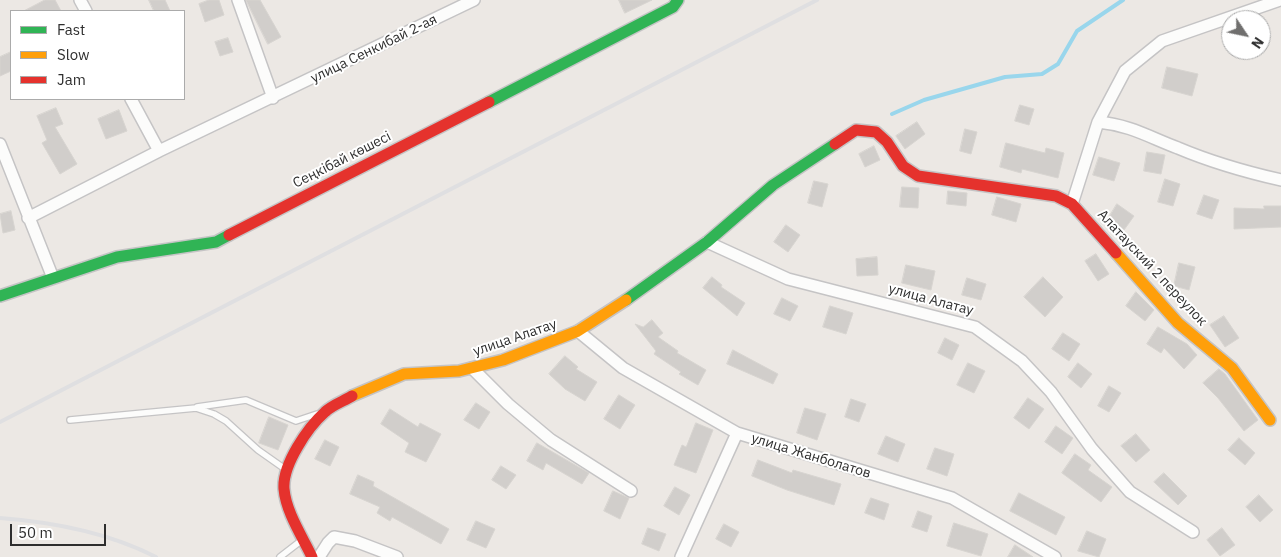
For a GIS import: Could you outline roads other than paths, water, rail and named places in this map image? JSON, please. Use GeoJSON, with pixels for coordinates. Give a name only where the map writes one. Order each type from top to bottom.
{"type":"FeatureCollection","features":[{"type":"Feature","properties":{"kind":"street"},"geometry":{"type":"LineString","coordinates":[[238,0],[273,98]]}},
{"type":"Feature","properties":{"kind":"street","name":"улица Сенкибай 2-ая"},"geometry":{"type":"LineString","coordinates":[[28,218],[159,151],[474,0]]}},
{"type":"Feature","properties":{"kind":"street","name":"Сеңкібай көшесі"},"geometry":{"type":"LineString","coordinates":[[0,296],[117,257],[216,242],[673,7],[678,0]]}},
{"type":"Feature","properties":{"kind":"street"},"geometry":{"type":"LineString","coordinates":[[1072,204],[1098,122],[1125,71],[1162,41],[1280,0]]}},
{"type":"Feature","properties":{"kind":"street"},"geometry":{"type":"LineString","coordinates":[[133,100],[159,151]]}},
{"type":"Feature","properties":{"kind":"street"},"geometry":{"type":"LineString","coordinates":[[1098,122],[1120,124],[1196,155],[1248,172],[1281,180]]}},
{"type":"Feature","properties":{"kind":"street","name":"улица Алатау"},"geometry":{"type":"LineString","coordinates":[[312,557],[287,503],[284,488],[286,470],[307,433],[326,412],[358,393],[404,374],[459,371],[472,368],[503,360],[578,331],[641,290],[707,242],[772,185],[856,130],[876,132],[888,142],[901,166],[918,176],[1056,196],[1072,204]]}},
{"type":"Feature","properties":{"kind":"street"},"geometry":{"type":"LineString","coordinates":[[0,144],[53,278]]}},
{"type":"Feature","properties":{"kind":"street","name":"Алатауский 2 переулок"},"geometry":{"type":"LineString","coordinates":[[1072,204],[1178,322],[1232,368],[1270,420]]}},
{"type":"Feature","properties":{"kind":"street","name":"улица Алатау"},"geometry":{"type":"LineString","coordinates":[[707,242],[788,278],[975,327],[1022,361],[1045,386],[1092,450],[1130,492],[1194,532]]}},
{"type":"Feature","properties":{"kind":"street","name":"улица Жанболатов"},"geometry":{"type":"LineString","coordinates":[[578,331],[623,368],[737,433],[952,498],[1055,557]]}},
{"type":"Feature","properties":{"kind":"street"},"geometry":{"type":"LineString","coordinates":[[472,368],[508,404],[551,440],[631,491]]}},
{"type":"Feature","properties":{"kind":"street"},"geometry":{"type":"LineString","coordinates":[[681,557],[737,433]]}},
{"type":"Feature","properties":{"kind":"street"},"geometry":{"type":"LineString","coordinates":[[319,557],[334,537],[355,541],[397,557]]}},
{"type":"Feature","properties":{"kind":"lane"},"geometry":{"type":"LineString","coordinates":[[70,420],[196,408],[246,400],[296,421],[326,412]]}},
{"type":"Feature","properties":{"kind":"lane"},"geometry":{"type":"LineString","coordinates":[[196,408],[214,414],[226,421],[258,450],[286,470]]}},
{"type":"Feature","properties":{"kind":"lane"},"geometry":{"type":"LineString","coordinates":[[280,557],[304,539]]}},
{"type":"Feature","properties":{"kind":"waterway"},"geometry":{"type":"LineString","coordinates":[[892,114],[924,100],[1005,77],[1042,74],[1058,64],[1077,31],[1123,0]]}},
{"type":"Feature","properties":{"kind":"railway"},"geometry":{"type":"LineString","coordinates":[[0,422],[817,0]]}},
{"type":"Feature","properties":{"kind":"railway"},"geometry":{"type":"LineString","coordinates":[[0,518],[40,522],[80,530],[119,541],[156,557]]}}]}
